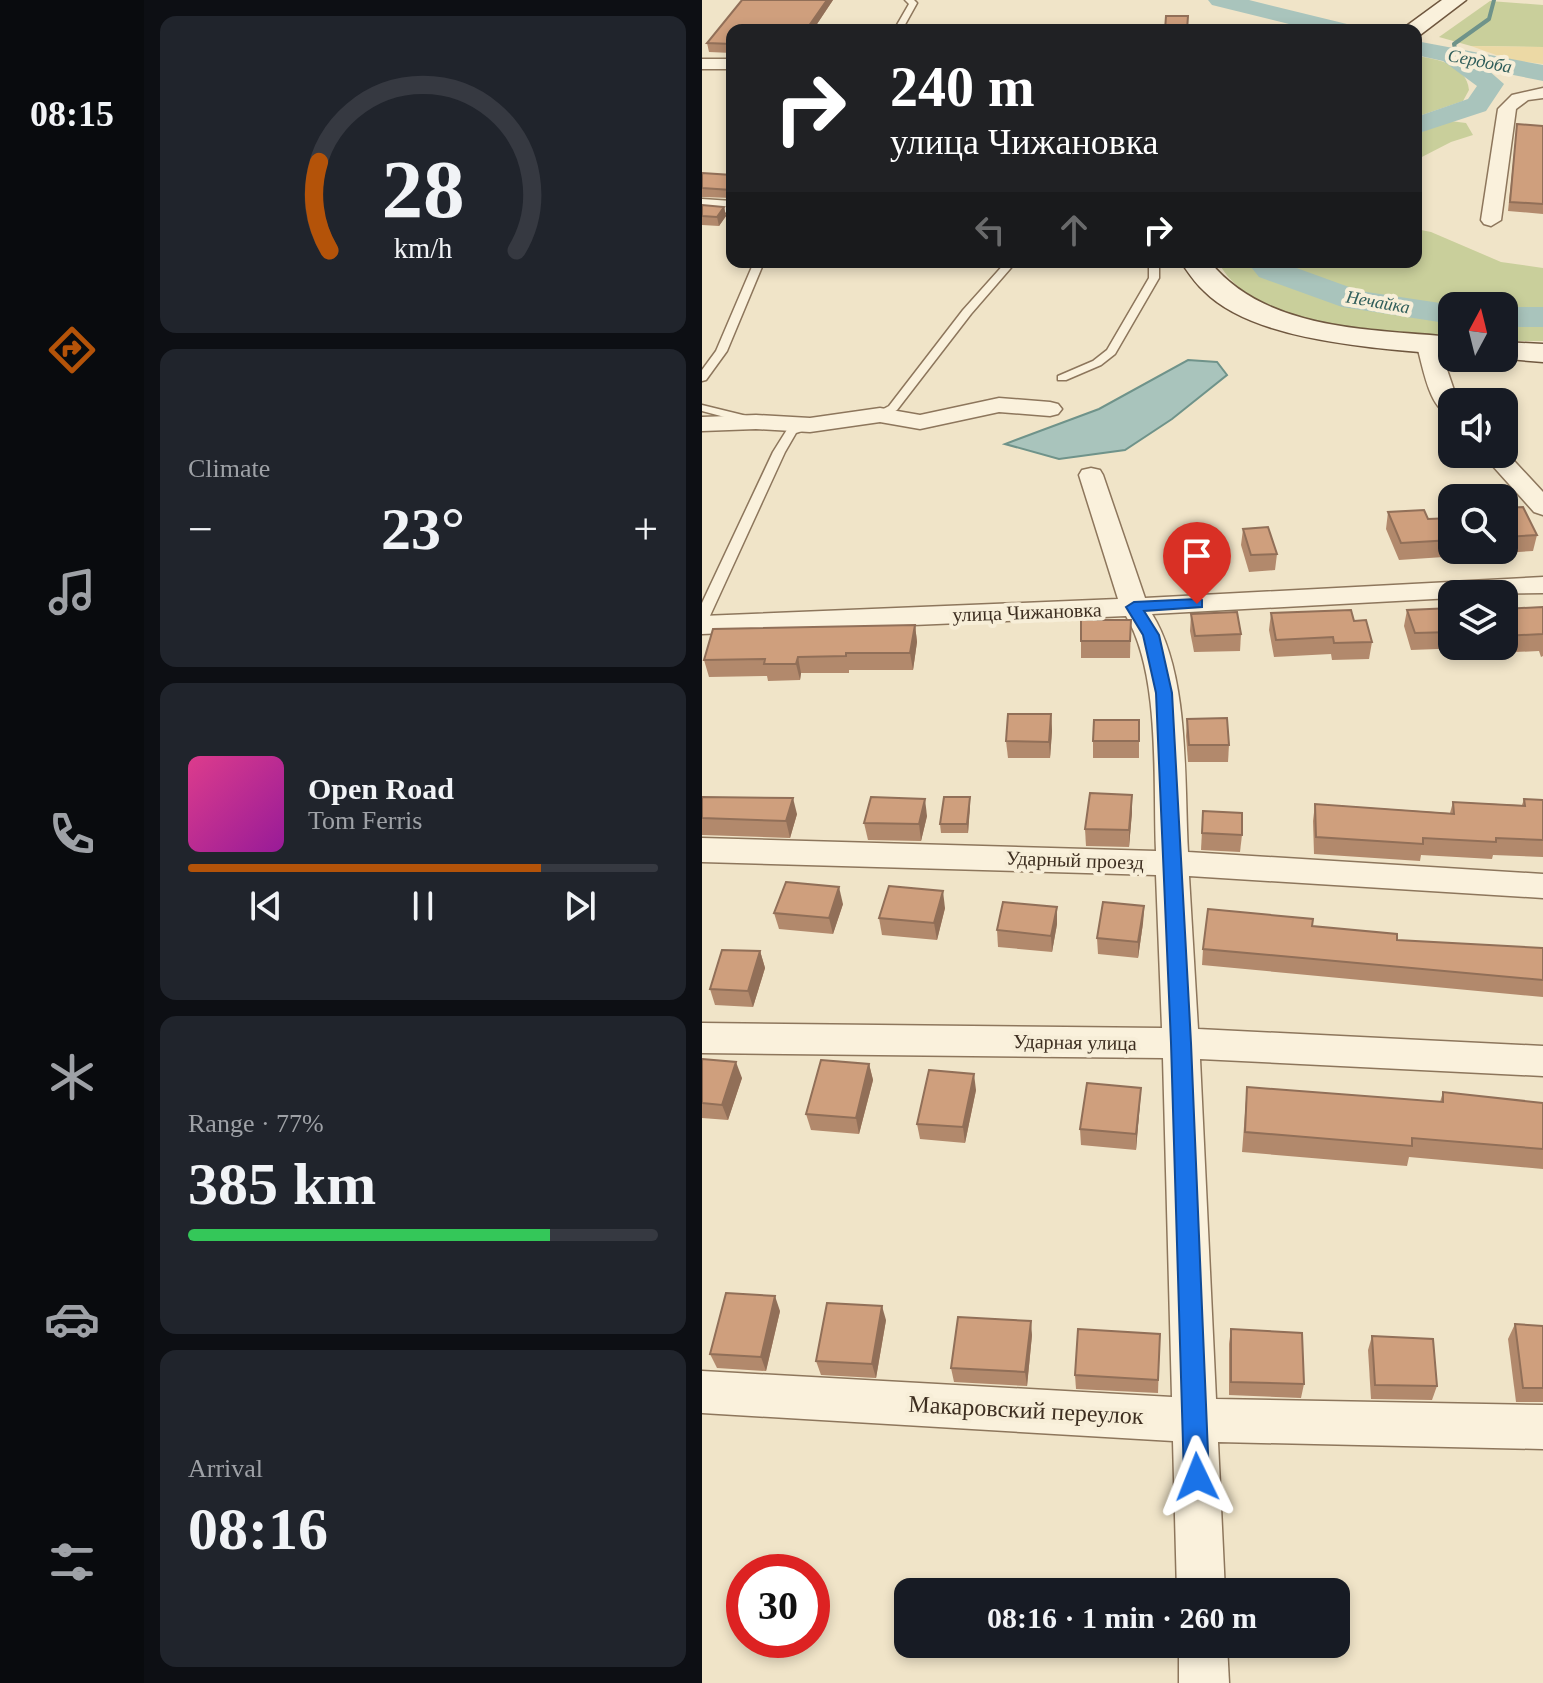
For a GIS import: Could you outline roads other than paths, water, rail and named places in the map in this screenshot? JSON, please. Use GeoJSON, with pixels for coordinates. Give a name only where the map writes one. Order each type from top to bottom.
{"type":"FeatureCollection","features":[{"type":"Feature","properties":{"kind":"street"},"geometry":{"type":"LineString","coordinates":[[1421,24],[1456,0]]}},
{"type":"Feature","properties":{"kind":"street"},"geometry":{"type":"LineString","coordinates":[[702,64],[726,64]]}},
{"type":"Feature","properties":{"kind":"street"},"geometry":{"type":"LineString","coordinates":[[1491,220],[1507,109],[1511,101],[1522,96],[1543,93]]}},
{"type":"Feature","properties":{"kind":"street"},"geometry":{"type":"LineString","coordinates":[[702,205],[726,207]]}},
{"type":"Feature","properties":{"kind":"street"},"geometry":{"type":"LineString","coordinates":[[1200,268],[1215,287],[1245,306],[1274,318],[1320,331],[1438,345]]}},
{"type":"Feature","properties":{"kind":"street"},"geometry":{"type":"LineString","coordinates":[[1518,352],[1543,353]]}},
{"type":"Feature","properties":{"kind":"street"},"geometry":{"type":"LineString","coordinates":[[702,424],[756,422],[810,425],[880,415],[920,422],[999,405],[1050,409]]}},
{"type":"Feature","properties":{"kind":"street"},"geometry":{"type":"LineString","coordinates":[[1507,468],[1543,507]]}},
{"type":"Feature","properties":{"kind":"street"},"geometry":{"type":"LineString","coordinates":[[1091,475],[1134,607],[1151,635],[1164,693],[1181,1043],[1200,1578]]}},
{"type":"Feature","properties":{"kind":"street","name":"улица Чижановка"},"geometry":{"type":"LineString","coordinates":[[702,625],[1134,607],[1543,585]]}},
{"type":"Feature","properties":{"kind":"street","name":"Ударный проезд"},"geometry":{"type":"LineString","coordinates":[[702,850],[1172,863],[1543,886]]}},
{"type":"Feature","properties":{"kind":"street","name":"Ударная улица"},"geometry":{"type":"LineString","coordinates":[[702,1038],[1181,1043],[1543,1061]]}},
{"type":"Feature","properties":{"kind":"street","name":"Макаровский переулок"},"geometry":{"type":"LineString","coordinates":[[702,1392],[1194,1420],[1543,1427]]}},
{"type":"Feature","properties":{"kind":"street"},"geometry":{"type":"LineString","coordinates":[[1203,1658],[1204,1683]]}},
{"type":"Feature","properties":{"kind":"lane"},"geometry":{"type":"LineString","coordinates":[[901,24],[913,3],[909,0]]}},
{"type":"Feature","properties":{"kind":"lane"},"geometry":{"type":"LineString","coordinates":[[702,378],[721,351],[756,268]]}},
{"type":"Feature","properties":{"kind":"lane"},"geometry":{"type":"LineString","coordinates":[[880,415],[893,408],[967,312],[1006,268]]}},
{"type":"Feature","properties":{"kind":"lane"},"geometry":{"type":"LineString","coordinates":[[1062,378],[1097,363],[1111,352],[1154,278],[1154,268]]}},
{"type":"Feature","properties":{"kind":"lane"},"geometry":{"type":"LineString","coordinates":[[702,408],[756,422]]}},
{"type":"Feature","properties":{"kind":"lane"},"geometry":{"type":"LineString","coordinates":[[702,618],[779,452],[792,431],[810,425]]}},
{"type":"Feature","properties":{"kind":"water"},"geometry":{"type":"Polygon","coordinates":[[[1188,360],[1217,362],[1227,375],[1172,419],[1125,450],[1059,459],[1005,444],[1099,409],[1188,360]]]}},
{"type":"Feature","properties":{"kind":"waterway","name":"Сердоба"},"geometry":{"type":"LineString","coordinates":[[1220,0],[1318,24]]}},
{"type":"Feature","properties":{"kind":"waterway"},"geometry":{"type":"LineString","coordinates":[[1457,57],[1454,44],[1489,19],[1494,0]]}},
{"type":"Feature","properties":{"kind":"waterway","name":"Сердоба"},"geometry":{"type":"LineString","coordinates":[[1422,49],[1543,73]]}},
{"type":"Feature","properties":{"kind":"waterway","name":"Нечайка"},"geometry":{"type":"LineString","coordinates":[[1422,124],[1477,105],[1491,84],[1453,57]]}},
{"type":"Feature","properties":{"kind":"waterway","name":"Нечайка"},"geometry":{"type":"LineString","coordinates":[[1268,268],[1354,300],[1438,312]]}},
{"type":"Feature","properties":{"kind":"waterway","name":"Нечайка"},"geometry":{"type":"LineString","coordinates":[[1518,317],[1543,317]]}}]}
